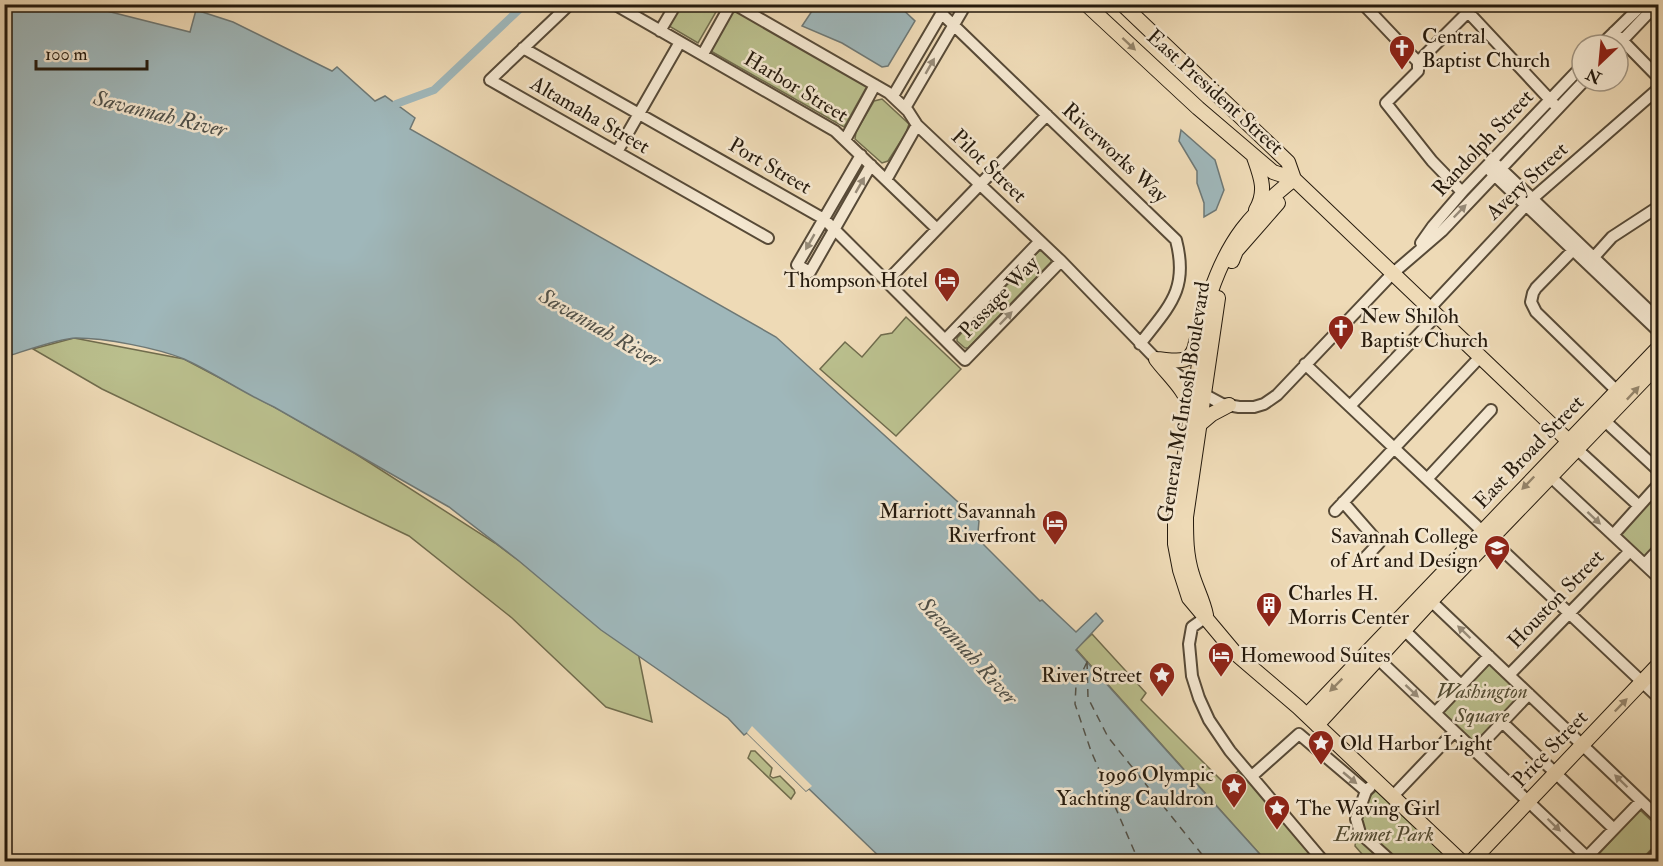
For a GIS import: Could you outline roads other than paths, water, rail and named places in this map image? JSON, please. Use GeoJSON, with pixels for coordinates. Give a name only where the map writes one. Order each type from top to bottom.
{"type":"FeatureCollection","features":[{"type":"Feature","properties":{"kind":"main road","name":"East President Street"},"geometry":{"type":"LineString","coordinates":[[1086,4],[1198,108],[1273,172],[1294,179],[1573,446]]}},
{"type":"Feature","properties":{"kind":"main road","name":"East President Street"},"geometry":{"type":"LineString","coordinates":[[1122,4],[1288,162],[1294,179]]}},
{"type":"Feature","properties":{"kind":"main road"},"geometry":{"type":"LineString","coordinates":[[1253,154],[1263,186],[1261,201],[1256,212]]}},
{"type":"Feature","properties":{"kind":"main road","name":"General McIntosh Boulevard"},"geometry":{"type":"LineString","coordinates":[[1206,617],[1204,603],[1192,576],[1185,544],[1186,517],[1199,425],[1199,390],[1210,294],[1218,268],[1234,239],[1256,212],[1294,179]]}},
{"type":"Feature","properties":{"kind":"main road","name":"General McIntosh Boulevard"},"geometry":{"type":"LineString","coordinates":[[1294,179],[1284,197],[1236,251],[1222,281],[1199,390],[1191,411],[1175,517],[1175,544],[1180,570],[1190,598],[1236,654],[1307,716],[1462,861]]}},
{"type":"Feature","properties":{"kind":"main road"},"geometry":{"type":"LineString","coordinates":[[1156,359],[1179,361],[1191,357],[1195,351],[1200,316],[1210,294]]}},
{"type":"Feature","properties":{"kind":"main road","name":"East Broad Street"},"geometry":{"type":"LineString","coordinates":[[1400,626],[1431,601],[1486,536],[1551,478],[1573,446],[1617,392],[1659,348]]}},
{"type":"Feature","properties":{"kind":"main road"},"geometry":{"type":"LineString","coordinates":[[1156,359],[1189,402],[1191,411]]}},
{"type":"Feature","properties":{"kind":"main road","name":"East Broad Street"},"geometry":{"type":"LineString","coordinates":[[1307,716],[1374,655],[1573,446],[1606,422],[1659,365]]}},
{"type":"Feature","properties":{"kind":"main road"},"geometry":{"type":"LineString","coordinates":[[1199,425],[1212,414],[1229,405]]}},
{"type":"Feature","properties":{"kind":"main road","name":"Price Street"},"geometry":{"type":"LineString","coordinates":[[1471,861],[1659,665]]}},
{"type":"Feature","properties":{"kind":"street","name":"Altamaha Street"},"geometry":{"type":"LineString","coordinates":[[570,4],[490,80],[768,238]]}},
{"type":"Feature","properties":{"kind":"street","name":"Harbor Street"},"geometry":{"type":"LineString","coordinates":[[614,4],[835,131],[937,229]]}},
{"type":"Feature","properties":{"kind":"street"},"geometry":{"type":"LineString","coordinates":[[660,31],[676,4]]}},
{"type":"Feature","properties":{"kind":"street"},"geometry":{"type":"LineString","coordinates":[[703,54],[733,4]]}},
{"type":"Feature","properties":{"kind":"street","name":"Pilot Street"},"geometry":{"type":"LineString","coordinates":[[733,4],[893,96],[917,124],[1061,261],[1140,344],[1156,359],[1199,390]]}},
{"type":"Feature","properties":{"kind":"street"},"geometry":{"type":"LineString","coordinates":[[905,108],[966,4]]}},
{"type":"Feature","properties":{"kind":"street"},"geometry":{"type":"LineString","coordinates":[[1363,4],[1418,62],[1418,71],[1386,103],[1432,162],[1462,192]]}},
{"type":"Feature","properties":{"kind":"street"},"geometry":{"type":"LineString","coordinates":[[1629,33],[1657,4]]}},
{"type":"Feature","properties":{"kind":"street"},"geometry":{"type":"LineString","coordinates":[[1614,32],[1636,6]]}},
{"type":"Feature","properties":{"kind":"street"},"geometry":{"type":"LineString","coordinates":[[1418,62],[1472,8],[1554,104]]}},
{"type":"Feature","properties":{"kind":"street"},"geometry":{"type":"LineString","coordinates":[[893,96],[945,9]]}},
{"type":"Feature","properties":{"kind":"street","name":"Riverworks Way"},"geometry":{"type":"LineString","coordinates":[[945,9],[954,24],[1176,240],[1181,270],[1179,287],[1140,344]]}},
{"type":"Feature","properties":{"kind":"street"},"geometry":{"type":"LineString","coordinates":[[617,152],[680,42]]}},
{"type":"Feature","properties":{"kind":"street","name":"Port Street"},"geometry":{"type":"LineString","coordinates":[[523,48],[824,219],[965,360]]}},
{"type":"Feature","properties":{"kind":"street"},"geometry":{"type":"LineString","coordinates":[[1630,52],[1659,77]]}},
{"type":"Feature","properties":{"kind":"street","name":"Randolph Street"},"geometry":{"type":"LineString","coordinates":[[1199,390],[1229,405],[1239,407],[1264,404],[1277,395],[1392,274],[1442,231],[1494,168],[1554,104],[1570,82]]}},
{"type":"Feature","properties":{"kind":"street"},"geometry":{"type":"LineString","coordinates":[[845,140],[875,85]]}},
{"type":"Feature","properties":{"kind":"street","name":"Avery Street"},"geometry":{"type":"LineString","coordinates":[[1350,406],[1529,202],[1659,89]]}},
{"type":"Feature","properties":{"kind":"street","name":"Randolph Street"},"geometry":{"type":"LineString","coordinates":[[1554,104],[1570,92]]}},
{"type":"Feature","properties":{"kind":"street"},"geometry":{"type":"LineString","coordinates":[[886,281],[1047,115]]}},
{"type":"Feature","properties":{"kind":"street"},"geometry":{"type":"LineString","coordinates":[[886,180],[917,124]]}},
{"type":"Feature","properties":{"kind":"street"},"geometry":{"type":"LineString","coordinates":[[861,155],[797,265],[810,272],[871,165]]}},
{"type":"Feature","properties":{"kind":"street"},"geometry":{"type":"LineString","coordinates":[[1494,168],[1659,331]]}},
{"type":"Feature","properties":{"kind":"street","name":"Randolph Street"},"geometry":{"type":"LineString","coordinates":[[1417,251],[1433,226],[1462,192],[1494,168]]}},
{"type":"Feature","properties":{"kind":"street"},"geometry":{"type":"LineString","coordinates":[[1594,257],[1612,237],[1659,207]]}},
{"type":"Feature","properties":{"kind":"street","name":"Passage Way"},"geometry":{"type":"LineString","coordinates":[[945,340],[1040,241]]}},
{"type":"Feature","properties":{"kind":"street"},"geometry":{"type":"LineString","coordinates":[[1576,247],[1594,257],[1659,319]]}},
{"type":"Feature","properties":{"kind":"street"},"geometry":{"type":"LineString","coordinates":[[1576,247],[1536,288],[1531,302],[1536,312],[1617,392]]}},
{"type":"Feature","properties":{"kind":"street","name":"Passage Way"},"geometry":{"type":"LineString","coordinates":[[965,360],[1061,261]]}},
{"type":"Feature","properties":{"kind":"street"},"geometry":{"type":"LineString","coordinates":[[1335,511],[1480,357]]}},
{"type":"Feature","properties":{"kind":"street"},"geometry":{"type":"LineString","coordinates":[[1305,364],[1659,697]]}},
{"type":"Feature","properties":{"kind":"street"},"geometry":{"type":"LineString","coordinates":[[1427,479],[1491,410]]}},
{"type":"Feature","properties":{"kind":"street"},"geometry":{"type":"LineString","coordinates":[[1606,422],[1659,471]]}},
{"type":"Feature","properties":{"kind":"street","name":"East President Street"},"geometry":{"type":"LineString","coordinates":[[1573,446],[1639,506]]}},
{"type":"Feature","properties":{"kind":"street"},"geometry":{"type":"LineString","coordinates":[[1551,478],[1659,577]]}},
{"type":"Feature","properties":{"kind":"street","name":"Houston Street"},"geometry":{"type":"LineString","coordinates":[[1612,535],[1659,485]]}},
{"type":"Feature","properties":{"kind":"street"},"geometry":{"type":"LineString","coordinates":[[1343,502],[1379,543],[1362,561]]}},
{"type":"Feature","properties":{"kind":"street"},"geometry":{"type":"LineString","coordinates":[[1645,564],[1659,550]]}},
{"type":"Feature","properties":{"kind":"street","name":"Houston Street"},"geometry":{"type":"LineString","coordinates":[[1509,675],[1630,551]]}},
{"type":"Feature","properties":{"kind":"street"},"geometry":{"type":"LineString","coordinates":[[1431,601],[1659,817]]}},
{"type":"Feature","properties":{"kind":"street"},"geometry":{"type":"LineString","coordinates":[[1206,617],[1192,627],[1189,633],[1189,654],[1195,687],[1203,709],[1215,731],[1324,861]]}},
{"type":"Feature","properties":{"kind":"street"},"geometry":{"type":"LineString","coordinates":[[1400,626],[1461,685]]}},
{"type":"Feature","properties":{"kind":"street"},"geometry":{"type":"LineString","coordinates":[[1374,655],[1589,859],[1641,801]]}},
{"type":"Feature","properties":{"kind":"street","name":"Houston Street"},"geometry":{"type":"LineString","coordinates":[[1435,713],[1489,656]]}},
{"type":"Feature","properties":{"kind":"street"},"geometry":{"type":"LineString","coordinates":[[1475,751],[1529,694]]}},
{"type":"Feature","properties":{"kind":"street"},"geometry":{"type":"LineString","coordinates":[[1502,722],[1614,829]]}},
{"type":"Feature","properties":{"kind":"street"},"geometry":{"type":"LineString","coordinates":[[1393,796],[1454,732]]}},
{"type":"Feature","properties":{"kind":"street"},"geometry":{"type":"LineString","coordinates":[[1252,776],[1299,734],[1366,791]]}},
{"type":"Feature","properties":{"kind":"street"},"geometry":{"type":"LineString","coordinates":[[1377,781],[1366,791],[1356,819],[1360,833],[1392,861]]}},
{"type":"Feature","properties":{"kind":"street"},"geometry":{"type":"LineString","coordinates":[[1649,861],[1659,852]]}},
{"type":"Feature","properties":{"kind":"water"},"geometry":{"type":"Polygon","coordinates":[[[820,4],[898,5],[915,21],[888,66],[882,67],[842,43],[802,26],[820,4]]]}},
{"type":"Feature","properties":{"kind":"water","name":"Savannah River"},"geometry":{"type":"Polygon","coordinates":[[[5,5],[83,5],[190,32],[196,10],[233,22],[332,71],[337,67],[375,101],[385,96],[415,118],[410,129],[776,337],[979,521],[978,532],[989,534],[982,543],[1040,601],[1042,600],[1076,632],[1096,613],[1103,621],[1076,650],[1266,861],[884,861],[809,789],[806,791],[747,733],[744,735],[728,718],[601,630],[519,561],[449,507],[274,407],[173,355],[116,342],[76,338],[5,357],[5,5]]]}},
{"type":"Feature","properties":{"kind":"water"},"geometry":{"type":"Polygon","coordinates":[[[1181,130],[1215,160],[1224,190],[1216,210],[1204,217],[1204,203],[1197,183],[1197,171],[1179,141],[1181,130]]]}},
{"type":"Feature","properties":{"kind":"waterway"},"geometry":{"type":"LineString","coordinates":[[396,104],[434,90],[525,4]]}},
{"type":"Feature","properties":{"kind":"place","name":"Central Baptist Church"},"geometry":{"type":"Point","coordinates":[1402,71]}},
{"type":"Feature","properties":{"kind":"place","name":"Thompson Hotel"},"geometry":{"type":"Point","coordinates":[947,303]}},
{"type":"Feature","properties":{"kind":"place","name":"New Shiloh Baptist Church"},"geometry":{"type":"Point","coordinates":[1341,351]}},
{"type":"Feature","properties":{"kind":"place","name":"Marriott Savannah Riverfront"},"geometry":{"type":"Point","coordinates":[1055,546]}},
{"type":"Feature","properties":{"kind":"place","name":"Savannah College of Art and Design"},"geometry":{"type":"Point","coordinates":[1497,571]}},
{"type":"Feature","properties":{"kind":"place","name":"Charles H. Morris Center"},"geometry":{"type":"Point","coordinates":[1269,628]}},
{"type":"Feature","properties":{"kind":"place","name":"Homewood Suites"},"geometry":{"type":"Point","coordinates":[1221,678]}},
{"type":"Feature","properties":{"kind":"place","name":"River Street"},"geometry":{"type":"Point","coordinates":[1162,698]}},
{"type":"Feature","properties":{"kind":"place","name":"Old Harbor Light"},"geometry":{"type":"Point","coordinates":[1321,766]}},
{"type":"Feature","properties":{"kind":"place","name":"1996 Olympic Yachting Cauldron"},"geometry":{"type":"Point","coordinates":[1234,809]}},
{"type":"Feature","properties":{"kind":"place","name":"The Waving Girl"},"geometry":{"type":"Point","coordinates":[1277,831]}},
{"type":"Feature","properties":{"kind":"park label","name":"Washington Square"},"geometry":{"type":"Point","coordinates":[1482,703]}},
{"type":"Feature","properties":{"kind":"park label","name":"Emmet Park"},"geometry":{"type":"Point","coordinates":[1384,834]}}]}
